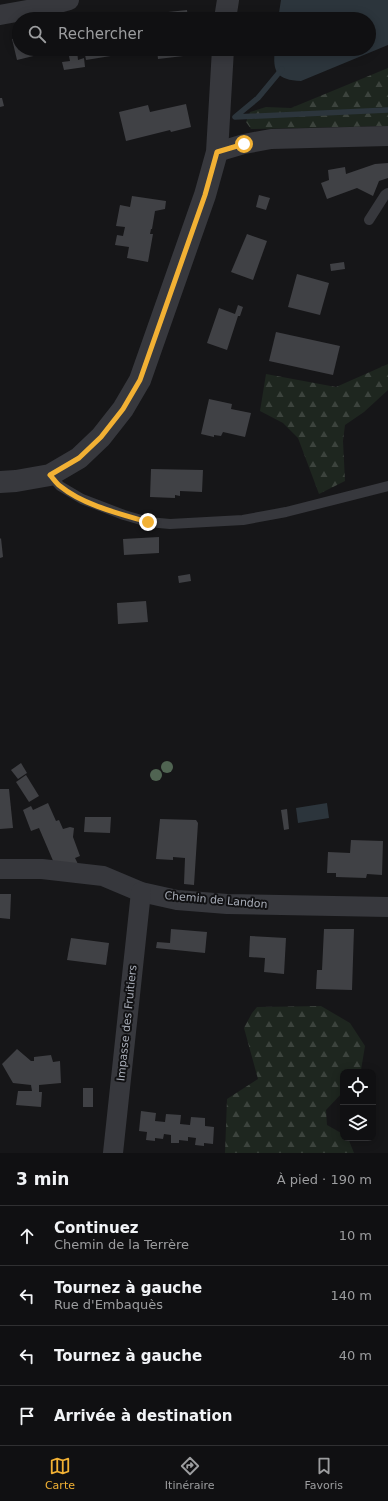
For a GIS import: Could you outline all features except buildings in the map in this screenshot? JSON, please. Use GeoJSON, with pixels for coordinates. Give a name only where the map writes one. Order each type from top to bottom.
{"type":"FeatureCollection","features":[{"type":"Feature","properties":{"kind":"street"},"geometry":{"type":"LineString","coordinates":[[20,12],[69,0]]}},
{"type":"Feature","properties":{"kind":"street"},"geometry":{"type":"LineString","coordinates":[[226,12],[228,0]]}},
{"type":"Feature","properties":{"kind":"street"},"geometry":{"type":"LineString","coordinates":[[0,16],[12,14]]}},
{"type":"Feature","properties":{"kind":"street"},"geometry":{"type":"LineString","coordinates":[[0,482],[16,481],[50,475],[79,458],[101,437],[123,409],[140,380],[205,195],[217,152],[224,56]]}},
{"type":"Feature","properties":{"kind":"street"},"geometry":{"type":"LineString","coordinates":[[217,152],[244,144],[271,139],[388,136]]}},
{"type":"Feature","properties":{"kind":"street","name":"Chemin de Landon"},"geometry":{"type":"LineString","coordinates":[[0,869],[42,870],[103,876],[142,892],[178,900],[227,904],[388,907]]}},
{"type":"Feature","properties":{"kind":"street","name":"Impasse des Fruitiers"},"geometry":{"type":"LineString","coordinates":[[113,1153],[142,892]]}},
{"type":"Feature","properties":{"kind":"lane"},"geometry":{"type":"LineString","coordinates":[[369,220],[385,195],[388,193]]}},
{"type":"Feature","properties":{"kind":"lane"},"geometry":{"type":"LineString","coordinates":[[50,475],[60,486],[82,499],[130,517],[148,522],[170,524],[243,520],[286,512],[388,486]]}},
{"type":"Feature","properties":{"kind":"green space"},"geometry":{"type":"Polygon","coordinates":[[[388,68],[388,126],[251,129],[246,122],[250,112],[266,107],[291,108],[388,68]]]}},
{"type":"Feature","properties":{"kind":"green space"},"geometry":{"type":"Polygon","coordinates":[[[388,364],[388,390],[364,412],[345,425],[343,441],[345,481],[319,494],[298,438],[283,423],[260,411],[266,374],[336,387],[388,364]]]}},
{"type":"Feature","properties":{"kind":"green space"},"geometry":{"type":"Polygon","coordinates":[[[321,1006],[350,1023],[365,1046],[361,1069],[340,1069],[340,1095],[326,1110],[327,1125],[340,1132],[340,1141],[349,1141],[354,1153],[225,1153],[227,1099],[258,1079],[244,1028],[257,1007],[321,1006]]]}},
{"type":"Feature","properties":{"kind":"shaded area"},"geometry":{"type":"Polygon","coordinates":[[[281,0],[388,0],[388,45],[376,50],[376,12],[279,12],[281,0]]]}},
{"type":"Feature","properties":{"kind":"shaded area"},"geometry":{"type":"Polygon","coordinates":[[[361,56],[301,81],[286,79],[281,76],[274,64],[274,57],[361,56]]]}},
{"type":"Feature","properties":{"kind":"shaded area"},"geometry":{"type":"Polygon","coordinates":[[[327,803],[329,818],[298,823],[296,808],[327,803]]]}},
{"type":"Feature","properties":{"kind":"waterway"},"geometry":{"type":"LineString","coordinates":[[282,69],[258,98],[235,117],[388,110]]}},
{"type":"Feature","properties":{"kind":"route"},"geometry":{"type":"LineString","coordinates":[[148,522],[124,515],[82,499],[60,486],[50,475],[79,458],[91,448],[123,409],[140,380],[205,195],[217,152],[244,144]]}}]}
